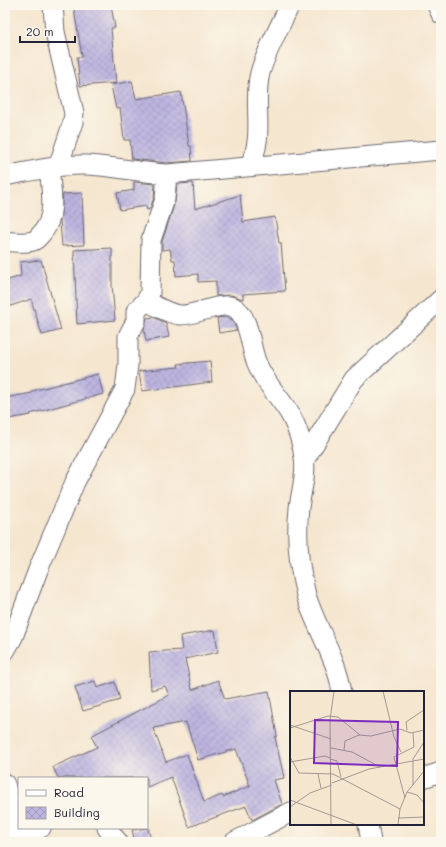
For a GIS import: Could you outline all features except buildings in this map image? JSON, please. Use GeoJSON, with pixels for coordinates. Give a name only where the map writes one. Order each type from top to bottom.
{"type":"FeatureCollection","features":[{"type":"Feature","properties":{"kind":"street"},"geometry":{"type":"LineString","coordinates":[[5,242],[35,241],[46,229],[51,217],[54,168],[73,122],[74,113],[55,32],[52,5]]}},
{"type":"Feature","properties":{"kind":"street"},"geometry":{"type":"LineString","coordinates":[[249,166],[255,156],[257,146],[257,91],[260,72],[290,5]]}},
{"type":"Feature","properties":{"kind":"street"},"geometry":{"type":"LineString","coordinates":[[437,5],[441,14]]}},
{"type":"Feature","properties":{"kind":"street"},"geometry":{"type":"LineString","coordinates":[[5,176],[54,168],[87,165],[139,173],[167,174],[441,150]]}},
{"type":"Feature","properties":{"kind":"street"},"geometry":{"type":"LineString","coordinates":[[5,651],[13,637],[41,563],[75,482],[125,389],[128,365],[128,336],[136,321],[136,311],[140,305],[146,301],[150,293],[151,240],[165,199],[167,174]]}},
{"type":"Feature","properties":{"kind":"street"},"geometry":{"type":"LineString","coordinates":[[304,459],[354,379],[441,299]]}},
{"type":"Feature","properties":{"kind":"street"},"geometry":{"type":"LineString","coordinates":[[146,301],[180,315],[191,315],[224,305],[237,308],[241,314],[247,328],[256,361],[266,382],[289,414],[296,428],[304,459],[298,535],[301,570],[307,596],[332,658],[342,691]]}},
{"type":"Feature","properties":{"kind":"street"},"geometry":{"type":"LineString","coordinates":[[424,778],[441,772]]}},
{"type":"Feature","properties":{"kind":"street"},"geometry":{"type":"LineString","coordinates":[[5,784],[16,841],[39,829]]}},
{"type":"Feature","properties":{"kind":"street"},"geometry":{"type":"LineString","coordinates":[[234,842],[290,813]]}},
{"type":"Feature","properties":{"kind":"street"},"geometry":{"type":"LineString","coordinates":[[368,825],[371,842]]}},
{"type":"Feature","properties":{"kind":"street"},"geometry":{"type":"LineString","coordinates":[[108,829],[118,842]]}}]}
